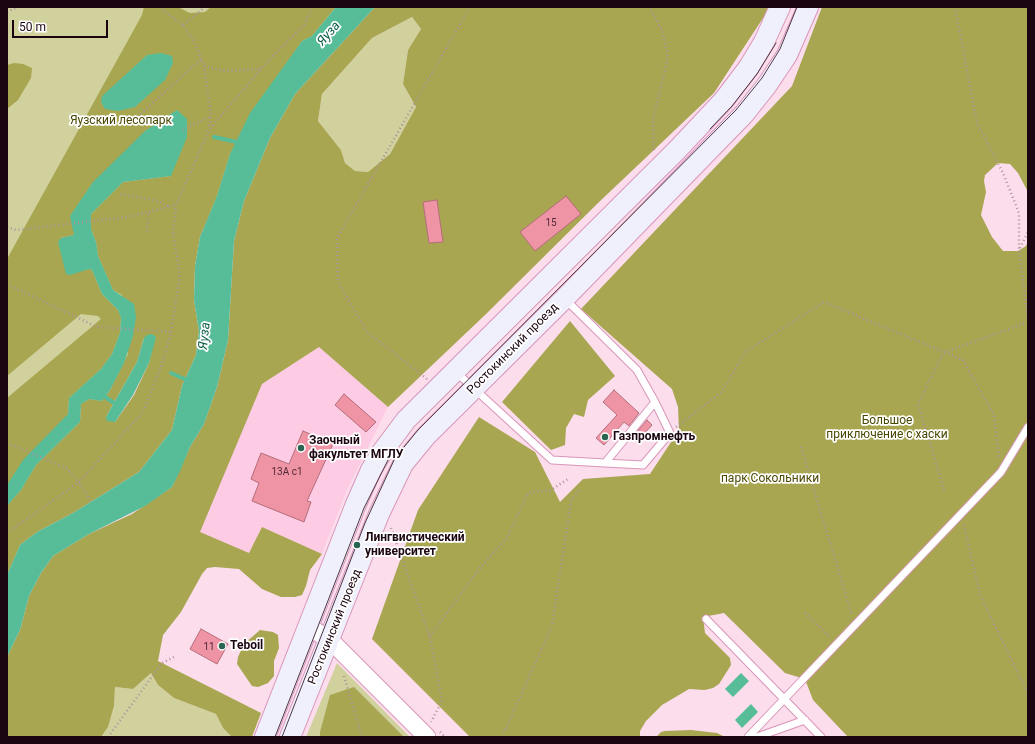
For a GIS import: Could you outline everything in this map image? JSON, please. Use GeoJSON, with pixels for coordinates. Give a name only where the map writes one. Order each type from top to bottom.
{"type":"FeatureCollection","features":[{"type":"Feature","properties":{"kind":"main road","name":"Ростокинский проезд"},"geometry":{"type":"LineString","coordinates":[[290,737],[380,514],[403,464],[426,436],[564,298],[744,114],[767,85],[787,55],[808,7]]}},
{"type":"Feature","properties":{"kind":"main road","name":"Ростокинский проезд"},"geometry":{"type":"LineString","coordinates":[[265,737],[356,504],[371,470],[382,452],[406,420],[672,156],[724,100],[749,67],[764,42],[779,8]]}},
{"type":"Feature","properties":{"kind":"street"},"geometry":{"type":"LineString","coordinates":[[309,626],[329,640],[425,735]]}},
{"type":"Feature","properties":{"kind":"lane"},"geometry":{"type":"LineString","coordinates":[[456,372],[552,460],[643,465],[670,433],[637,370],[564,298]]}},
{"type":"Feature","properties":{"kind":"lane"},"geometry":{"type":"LineString","coordinates":[[605,463],[655,402]]}},
{"type":"Feature","properties":{"kind":"lane"},"geometry":{"type":"LineString","coordinates":[[748,737],[1001,472],[1028,427]]}},
{"type":"Feature","properties":{"kind":"lane"},"geometry":{"type":"LineString","coordinates":[[706,619],[821,737]]}},
{"type":"Feature","properties":{"kind":"lane"},"geometry":{"type":"LineString","coordinates":[[757,737],[805,720]]}},
{"type":"Feature","properties":{"kind":"path"},"geometry":{"type":"LineString","coordinates":[[7,12],[18,7]]}},
{"type":"Feature","properties":{"kind":"path"},"geometry":{"type":"LineString","coordinates":[[159,7],[183,25],[194,41],[204,66],[210,116],[209,130]]}},
{"type":"Feature","properties":{"kind":"path"},"geometry":{"type":"LineString","coordinates":[[183,25],[205,7]]}},
{"type":"Feature","properties":{"kind":"path"},"geometry":{"type":"LineString","coordinates":[[7,533],[79,482],[143,412],[162,364],[171,332],[180,274],[173,233],[176,205],[209,130],[261,69],[304,26],[313,7]]}},
{"type":"Feature","properties":{"kind":"path"},"geometry":{"type":"LineString","coordinates":[[430,382],[367,332],[338,282],[337,238],[470,7]]}},
{"type":"Feature","properties":{"kind":"path"},"geometry":{"type":"LineString","coordinates":[[649,7],[662,30],[668,57],[653,120],[654,154]]}},
{"type":"Feature","properties":{"kind":"path"},"geometry":{"type":"LineString","coordinates":[[944,490],[918,404],[943,353],[1028,322],[1019,248],[1019,213],[1003,173],[977,123],[955,7]]}},
{"type":"Feature","properties":{"kind":"path"},"geometry":{"type":"LineString","coordinates":[[132,122],[201,59]]}},
{"type":"Feature","properties":{"kind":"path"},"geometry":{"type":"LineString","coordinates":[[204,66],[225,71],[261,69]]}},
{"type":"Feature","properties":{"kind":"path"},"geometry":{"type":"LineString","coordinates":[[183,130],[210,116]]}},
{"type":"Feature","properties":{"kind":"path"},"geometry":{"type":"LineString","coordinates":[[121,194],[158,201],[169,207]]}},
{"type":"Feature","properties":{"kind":"path"},"geometry":{"type":"LineString","coordinates":[[7,227],[16,230],[128,217],[176,205]]}},
{"type":"Feature","properties":{"kind":"path"},"geometry":{"type":"LineString","coordinates":[[147,231],[149,212]]}},
{"type":"Feature","properties":{"kind":"path"},"geometry":{"type":"LineString","coordinates":[[1019,248],[1028,232]]}},
{"type":"Feature","properties":{"kind":"path"},"geometry":{"type":"LineString","coordinates":[[7,284],[96,327],[171,332]]}},
{"type":"Feature","properties":{"kind":"path"},"geometry":{"type":"LineString","coordinates":[[670,433],[722,392],[745,352],[824,302],[943,353],[963,360],[994,415],[1001,472]]}},
{"type":"Feature","properties":{"kind":"path"},"geometry":{"type":"LineString","coordinates":[[7,443],[66,468],[79,482],[91,502]]}},
{"type":"Feature","properties":{"kind":"path"},"geometry":{"type":"LineString","coordinates":[[801,447],[854,626]]}},
{"type":"Feature","properties":{"kind":"path"},"geometry":{"type":"LineString","coordinates":[[430,637],[479,569],[507,538],[528,493],[551,490],[568,478]]}},
{"type":"Feature","properties":{"kind":"path"},"geometry":{"type":"LineString","coordinates":[[502,737],[552,626],[571,501],[579,490]]}},
{"type":"Feature","properties":{"kind":"path"},"geometry":{"type":"LineString","coordinates":[[961,514],[980,595],[1028,694]]}},
{"type":"Feature","properties":{"kind":"path"},"geometry":{"type":"LineString","coordinates":[[390,525],[430,637],[442,701],[425,735]]}},
{"type":"Feature","properties":{"kind":"path"},"geometry":{"type":"LineString","coordinates":[[805,613],[837,644]]}},
{"type":"Feature","properties":{"kind":"path"},"geometry":{"type":"LineString","coordinates":[[108,737],[162,663],[174,657]]}},
{"type":"Feature","properties":{"kind":"path"},"geometry":{"type":"LineString","coordinates":[[344,673],[362,737]]}},
{"type":"Feature","properties":{"kind":"shaded area","name":"Заочный факультет МГЛУ"},"geometry":{"type":"Polygon","coordinates":[[[319,347],[388,407],[347,490],[322,554],[262,527],[249,554],[199,532],[262,384],[319,347]]]}},
{"type":"Feature","properties":{"kind":"green space","name":"Яузский лесопарк"},"geometry":{"type":"Polygon","coordinates":[[[7,7],[336,7],[321,25],[20,545],[7,575],[7,7]]]}},
{"type":"Feature","properties":{"kind":"green space","name":"Яузский лесопарк"},"geometry":{"type":"Polygon","coordinates":[[[144,7],[178,7],[190,13],[205,12],[211,7],[336,7],[312,36],[302,41],[275,81],[230,154],[217,196],[200,237],[195,266],[194,300],[199,331],[196,355],[182,386],[172,430],[139,472],[73,513],[37,532],[20,545],[7,575],[7,506],[21,490],[36,465],[80,422],[81,404],[89,399],[102,401],[110,390],[128,354],[122,295],[113,290],[98,256],[96,242],[91,229],[91,214],[123,182],[171,176],[145,131],[74,235],[61,238],[80,271],[89,269],[92,270],[102,294],[118,310],[121,318],[120,333],[112,354],[101,369],[69,398],[68,414],[7,485],[7,398],[101,319],[98,316],[81,314],[7,376],[7,259],[142,15],[144,7]],[[147,55],[126,75],[165,80],[147,55]],[[155,337],[144,338],[137,362],[106,417],[115,422],[134,395],[149,363],[155,337]]]}},
{"type":"Feature","properties":{"kind":"green space"},"geometry":{"type":"Polygon","coordinates":[[[375,7],[768,7],[765,15],[714,93],[598,203],[485,315],[388,407],[319,347],[262,384],[200,532],[249,553],[262,527],[322,554],[310,570],[302,595],[295,597],[281,597],[262,589],[239,569],[215,567],[207,568],[202,574],[181,612],[163,635],[158,661],[261,713],[252,737],[232,737],[223,728],[216,714],[174,698],[158,685],[151,673],[133,689],[115,687],[114,706],[108,727],[101,737],[7,737],[7,657],[20,630],[29,596],[41,573],[53,556],[89,534],[132,514],[172,487],[190,447],[204,424],[217,387],[228,340],[234,241],[244,201],[270,138],[295,94],[375,7]],[[412,17],[372,38],[322,94],[318,121],[341,150],[345,163],[355,171],[368,172],[390,154],[416,107],[403,84],[408,50],[421,29],[412,17]]]}},
{"type":"Feature","properties":{"kind":"green space","name":"парк Сокольники"},"geometry":{"type":"Polygon","coordinates":[[[822,7],[1028,7],[1028,192],[1018,173],[1010,164],[998,163],[985,175],[984,181],[986,192],[981,215],[992,237],[1003,251],[1018,251],[1026,246],[1028,241],[1028,737],[848,737],[813,700],[805,679],[785,673],[724,613],[703,617],[705,633],[730,658],[731,665],[719,684],[713,688],[705,690],[689,689],[662,705],[646,721],[640,731],[640,737],[470,737],[372,639],[418,510],[479,417],[535,452],[560,502],[583,479],[650,474],[679,430],[678,407],[672,389],[581,309],[792,86],[822,7]]]}},
{"type":"Feature","properties":{"kind":"green space"},"geometry":{"type":"Polygon","coordinates":[[[412,17],[421,29],[408,50],[403,84],[416,107],[390,154],[368,172],[355,171],[345,163],[341,150],[318,121],[322,94],[372,38],[412,17]]]}},
{"type":"Feature","properties":{"kind":"green space"},"geometry":{"type":"Polygon","coordinates":[[[14,63],[23,64],[32,68],[31,78],[18,100],[7,109],[7,65],[14,63]]]}},
{"type":"Feature","properties":{"kind":"green space"},"geometry":{"type":"Polygon","coordinates":[[[570,321],[615,376],[588,400],[584,417],[574,414],[566,428],[565,445],[551,450],[502,402],[570,321]]]}},
{"type":"Feature","properties":{"kind":"green space"},"geometry":{"type":"Polygon","coordinates":[[[260,630],[273,632],[278,635],[279,648],[274,661],[274,676],[268,683],[258,687],[252,686],[237,664],[238,657],[244,644],[260,630]]]}},
{"type":"Feature","properties":{"kind":"green space"},"geometry":{"type":"Polygon","coordinates":[[[337,663],[410,737],[306,737],[337,663]]]}},
{"type":"Feature","properties":{"kind":"green space"},"geometry":{"type":"Polygon","coordinates":[[[151,673],[158,685],[174,698],[216,714],[223,728],[232,737],[101,737],[108,726],[114,706],[115,687],[133,689],[151,673]]]}},
{"type":"Feature","properties":{"kind":"green space"},"geometry":{"type":"Polygon","coordinates":[[[354,687],[404,737],[320,737],[330,695],[354,687]]]}},
{"type":"Feature","properties":{"kind":"green space"},"geometry":{"type":"Polygon","coordinates":[[[691,730],[717,733],[725,737],[656,737],[661,732],[665,731],[691,730]]]}},
{"type":"Feature","properties":{"kind":"water","name":"Яуза"},"geometry":{"type":"Polygon","coordinates":[[[336,7],[375,7],[295,94],[270,138],[244,201],[234,241],[228,340],[217,387],[204,424],[190,447],[172,487],[145,506],[89,534],[53,556],[41,573],[29,596],[20,630],[7,657],[7,575],[20,545],[37,532],[73,513],[139,472],[172,430],[182,386],[196,355],[199,331],[194,300],[195,266],[200,237],[217,196],[230,154],[250,113],[302,41],[312,36],[336,7]]]}},
{"type":"Feature","properties":{"kind":"water"},"geometry":{"type":"Polygon","coordinates":[[[161,53],[172,56],[173,63],[165,80],[135,107],[118,111],[105,109],[101,102],[102,96],[147,55],[161,53]]]}},
{"type":"Feature","properties":{"kind":"water"},"geometry":{"type":"Polygon","coordinates":[[[177,110],[187,119],[187,137],[171,176],[123,182],[91,214],[91,229],[96,242],[98,256],[113,290],[134,304],[136,317],[133,336],[124,363],[110,390],[102,401],[89,399],[81,404],[80,422],[36,465],[21,490],[7,506],[7,485],[23,460],[68,414],[69,398],[101,369],[112,354],[120,333],[121,318],[118,310],[102,294],[92,270],[89,269],[70,275],[66,274],[58,242],[61,238],[74,235],[70,216],[93,182],[145,131],[177,110]]]}},
{"type":"Feature","properties":{"kind":"water"},"geometry":{"type":"Polygon","coordinates":[[[152,334],[156,337],[149,363],[133,395],[115,422],[107,421],[106,417],[137,362],[144,338],[147,335],[152,334]]]}},
{"type":"Feature","properties":{"kind":"water"},"geometry":{"type":"Polygon","coordinates":[[[741,673],[749,681],[733,697],[725,689],[741,673]]]}},
{"type":"Feature","properties":{"kind":"water"},"geometry":{"type":"Polygon","coordinates":[[[751,704],[758,712],[742,728],[735,720],[751,704]]]}},
{"type":"Feature","properties":{"kind":"building"},"geometry":{"type":"Polygon","coordinates":[[[566,196],[581,214],[535,251],[520,232],[566,196]]]}},
{"type":"Feature","properties":{"kind":"building"},"geometry":{"type":"Polygon","coordinates":[[[437,200],[443,242],[429,243],[423,202],[437,200]]]}},
{"type":"Feature","properties":{"kind":"building"},"geometry":{"type":"Polygon","coordinates":[[[614,390],[639,413],[629,426],[624,422],[604,445],[596,438],[617,415],[603,402],[614,390]]]}},
{"type":"Feature","properties":{"kind":"building"},"geometry":{"type":"Polygon","coordinates":[[[344,394],[376,422],[366,432],[335,405],[344,394]]]}},
{"type":"Feature","properties":{"kind":"building"},"geometry":{"type":"Polygon","coordinates":[[[647,420],[652,425],[641,437],[636,433],[647,420]]]}},
{"type":"Feature","properties":{"kind":"building"},"geometry":{"type":"Polygon","coordinates":[[[303,431],[333,444],[307,501],[311,502],[304,522],[252,501],[259,483],[251,479],[261,453],[289,464],[303,431]]]}},
{"type":"Feature","properties":{"kind":"building"},"geometry":{"type":"Polygon","coordinates":[[[201,629],[228,644],[217,664],[190,649],[201,629]]]}},
{"type":"Feature","properties":{"kind":"waterway"},"geometry":{"type":"LineString","coordinates":[[214,137],[241,143]]}},
{"type":"Feature","properties":{"kind":"waterway"},"geometry":{"type":"LineString","coordinates":[[171,373],[189,381]]}},
{"type":"Feature","properties":{"kind":"waterway"},"geometry":{"type":"LineString","coordinates":[[101,394],[114,403],[119,403]]}},
{"type":"Feature","properties":{"kind":"tram line"},"geometry":{"type":"LineString","coordinates":[[282,737],[365,523],[395,458],[418,430],[736,110],[762,78],[780,49],[797,7]]}},
{"type":"Feature","properties":{"kind":"tram line"},"geometry":{"type":"LineString","coordinates":[[710,129],[732,106],[757,74],[776,43]]}},
{"type":"Feature","properties":{"kind":"tram line"},"geometry":{"type":"LineString","coordinates":[[275,737],[364,508],[389,458]]}},
{"type":"Feature","properties":{"kind":"place","name":"Газпромнефть"},"geometry":{"type":"Point","coordinates":[605,437]}},
{"type":"Feature","properties":{"kind":"place","name":"Заочный факультет МГЛУ"},"geometry":{"type":"Point","coordinates":[301,448]}},
{"type":"Feature","properties":{"kind":"place","name":"Лингвистический университет"},"geometry":{"type":"Point","coordinates":[357,545]}},
{"type":"Feature","properties":{"kind":"place","name":"Teboil"},"geometry":{"type":"Point","coordinates":[222,646]}},
{"type":"Feature","properties":{"kind":"park label","name":"Большое приключение с хаски"},"geometry":{"type":"Point","coordinates":[887,428]}}]}
